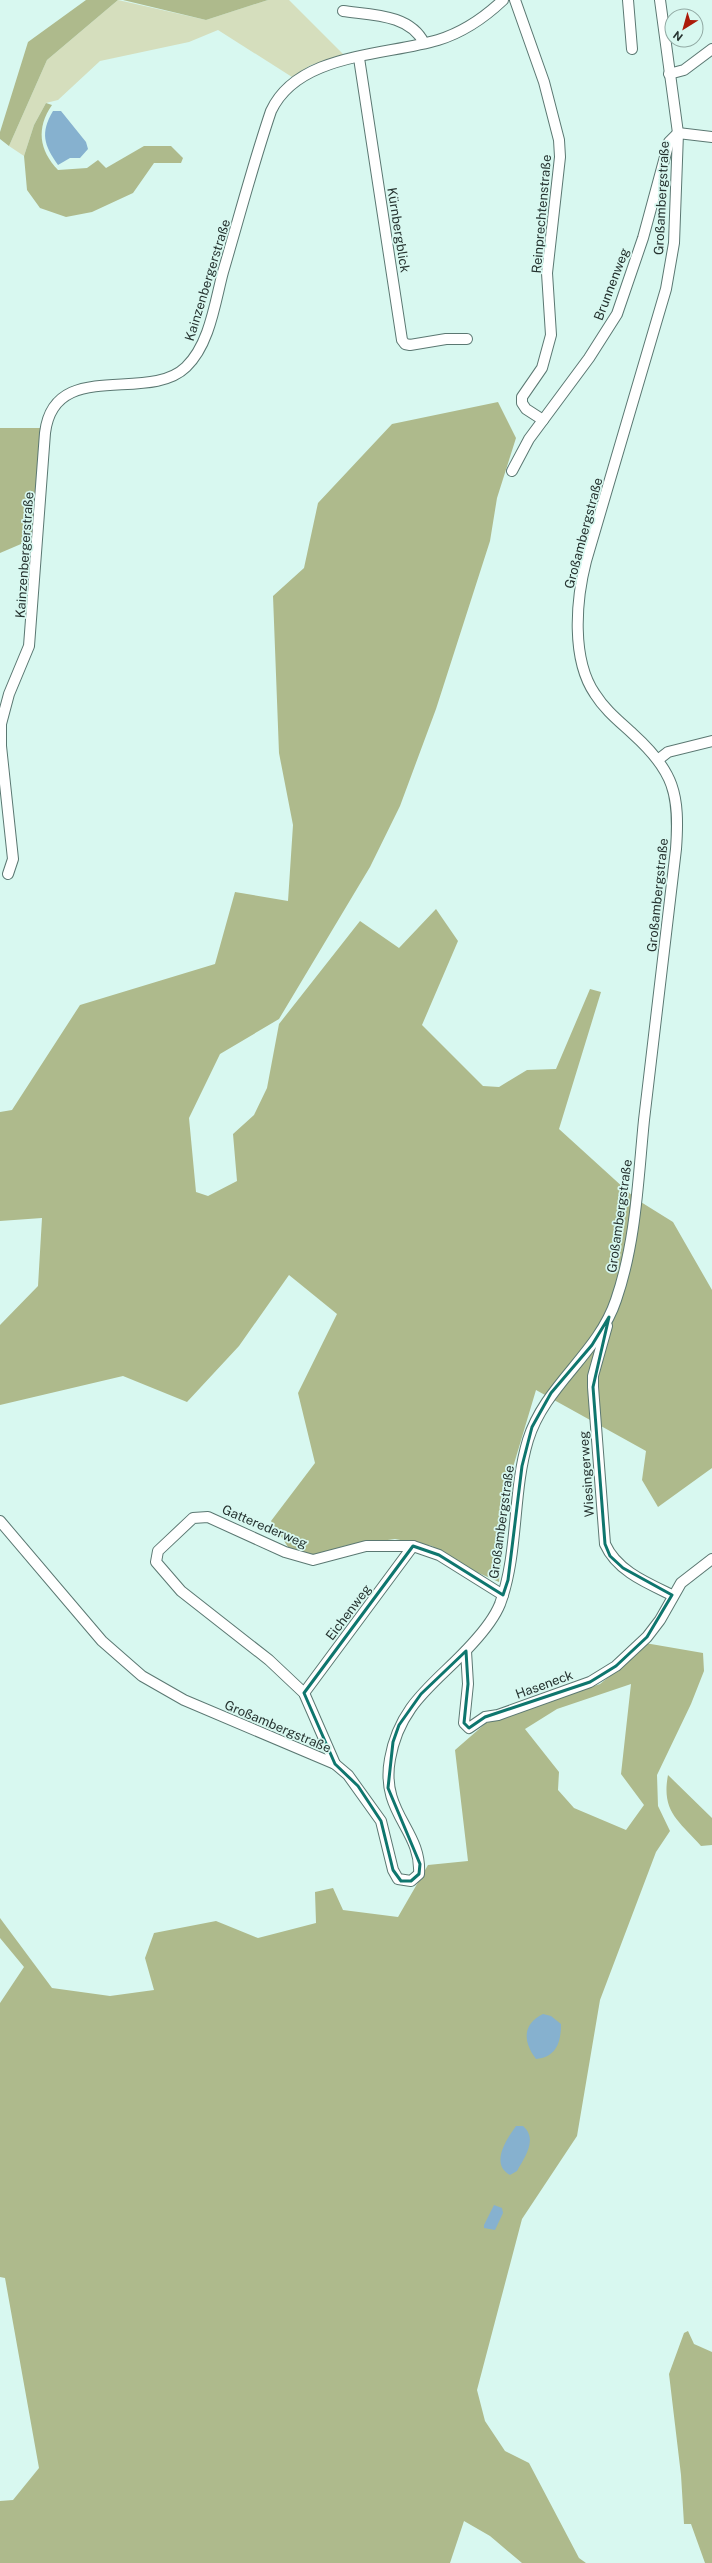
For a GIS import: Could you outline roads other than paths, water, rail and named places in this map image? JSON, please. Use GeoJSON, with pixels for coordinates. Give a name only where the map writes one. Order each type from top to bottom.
{"type":"FeatureCollection","features":[{"type":"Feature","properties":{"kind":"street","name":"Kainzenbergerstraße"},"geometry":{"type":"LineString","coordinates":[[8,874],[13,858],[1,746],[1,724],[9,694],[29,646],[45,433],[48,417],[57,404],[77,390],[97,386],[160,380],[177,374],[191,362],[205,335],[266,125],[275,102],[293,82],[319,67],[439,40],[473,25],[502,0]]}},
{"type":"Feature","properties":{"kind":"street","name":"Reinprechtenstraße"},"geometry":{"type":"LineString","coordinates":[[515,0],[544,82],[560,140],[560,157],[547,273],[551,335],[542,368],[522,397],[522,403],[526,409],[543,420]]}},
{"type":"Feature","properties":{"kind":"street"},"geometry":{"type":"LineString","coordinates":[[628,0],[632,49]]}},
{"type":"Feature","properties":{"kind":"street","name":"Großambergstraße"},"geometry":{"type":"LineString","coordinates":[[0,1521],[102,1641],[142,1676],[184,1700],[335,1764],[358,1786],[381,1821],[393,1870],[398,1879],[411,1881],[419,1874],[419,1857],[395,1810],[388,1788],[388,1773],[393,1742],[399,1725],[421,1694],[466,1651],[493,1618],[508,1580],[522,1466],[532,1427],[551,1393],[592,1345],[609,1317],[622,1281],[629,1251],[678,822],[675,792],[660,759],[615,718],[594,694],[585,673],[577,620],[579,594],[586,561],[666,289],[674,243],[678,133],[660,0]]}},
{"type":"Feature","properties":{"kind":"street"},"geometry":{"type":"LineString","coordinates":[[344,11],[398,20],[418,34],[424,43]]}},
{"type":"Feature","properties":{"kind":"street"},"geometry":{"type":"LineString","coordinates":[[669,74],[684,70],[712,49]]}},
{"type":"Feature","properties":{"kind":"street","name":"Kürnbergblick"},"geometry":{"type":"LineString","coordinates":[[360,58],[402,340],[405,344],[410,344],[446,339],[467,339]]}},
{"type":"Feature","properties":{"kind":"street"},"geometry":{"type":"LineString","coordinates":[[678,133],[712,137]]}},
{"type":"Feature","properties":{"kind":"street","name":"Brunnenweg"},"geometry":{"type":"LineString","coordinates":[[512,471],[529,438],[593,351],[617,314],[643,238],[668,142],[678,133]]}},
{"type":"Feature","properties":{"kind":"street"},"geometry":{"type":"LineString","coordinates":[[660,759],[668,752],[712,741]]}},
{"type":"Feature","properties":{"kind":"street","name":"Wiesingerweg"},"geometry":{"type":"LineString","coordinates":[[609,1317],[593,1376],[605,1544],[610,1556],[623,1568],[639,1579],[672,1595]]}},
{"type":"Feature","properties":{"kind":"street","name":"Gatterederweg"},"geometry":{"type":"LineString","coordinates":[[335,1764],[304,1693],[263,1655],[181,1591],[156,1562],[158,1551],[193,1518],[208,1516],[285,1552],[313,1560],[366,1546],[413,1546],[439,1556],[503,1594]]}},
{"type":"Feature","properties":{"kind":"street","name":"Eichenweg"},"geometry":{"type":"LineString","coordinates":[[304,1693],[413,1546]]}},
{"type":"Feature","properties":{"kind":"street"},"geometry":{"type":"LineString","coordinates":[[672,1595],[681,1583],[712,1559]]}},
{"type":"Feature","properties":{"kind":"street","name":"Haseneck"},"geometry":{"type":"LineString","coordinates":[[466,1651],[468,1684],[464,1723],[469,1728],[485,1717],[498,1715],[590,1682],[616,1666],[647,1637],[660,1620],[672,1595]]}},
{"type":"Feature","properties":{"kind":"water"},"geometry":{"type":"Polygon","coordinates":[[[53,111],[61,111],[86,142],[88,149],[80,158],[70,158],[58,165],[49,151],[45,139],[46,126],[53,111]]]}},
{"type":"Feature","properties":{"kind":"water"},"geometry":{"type":"Polygon","coordinates":[[[543,2014],[551,2016],[561,2024],[561,2031],[558,2043],[553,2052],[543,2058],[536,2059],[529,2046],[527,2034],[531,2023],[543,2014]]]}},
{"type":"Feature","properties":{"kind":"water"},"geometry":{"type":"Polygon","coordinates":[[[516,2126],[523,2126],[530,2137],[530,2142],[529,2148],[517,2171],[510,2175],[501,2165],[500,2158],[504,2145],[516,2126]]]}},
{"type":"Feature","properties":{"kind":"water"},"geometry":{"type":"Polygon","coordinates":[[[494,2205],[502,2208],[503,2213],[495,2230],[484,2228],[484,2225],[494,2205]]]}}]}
